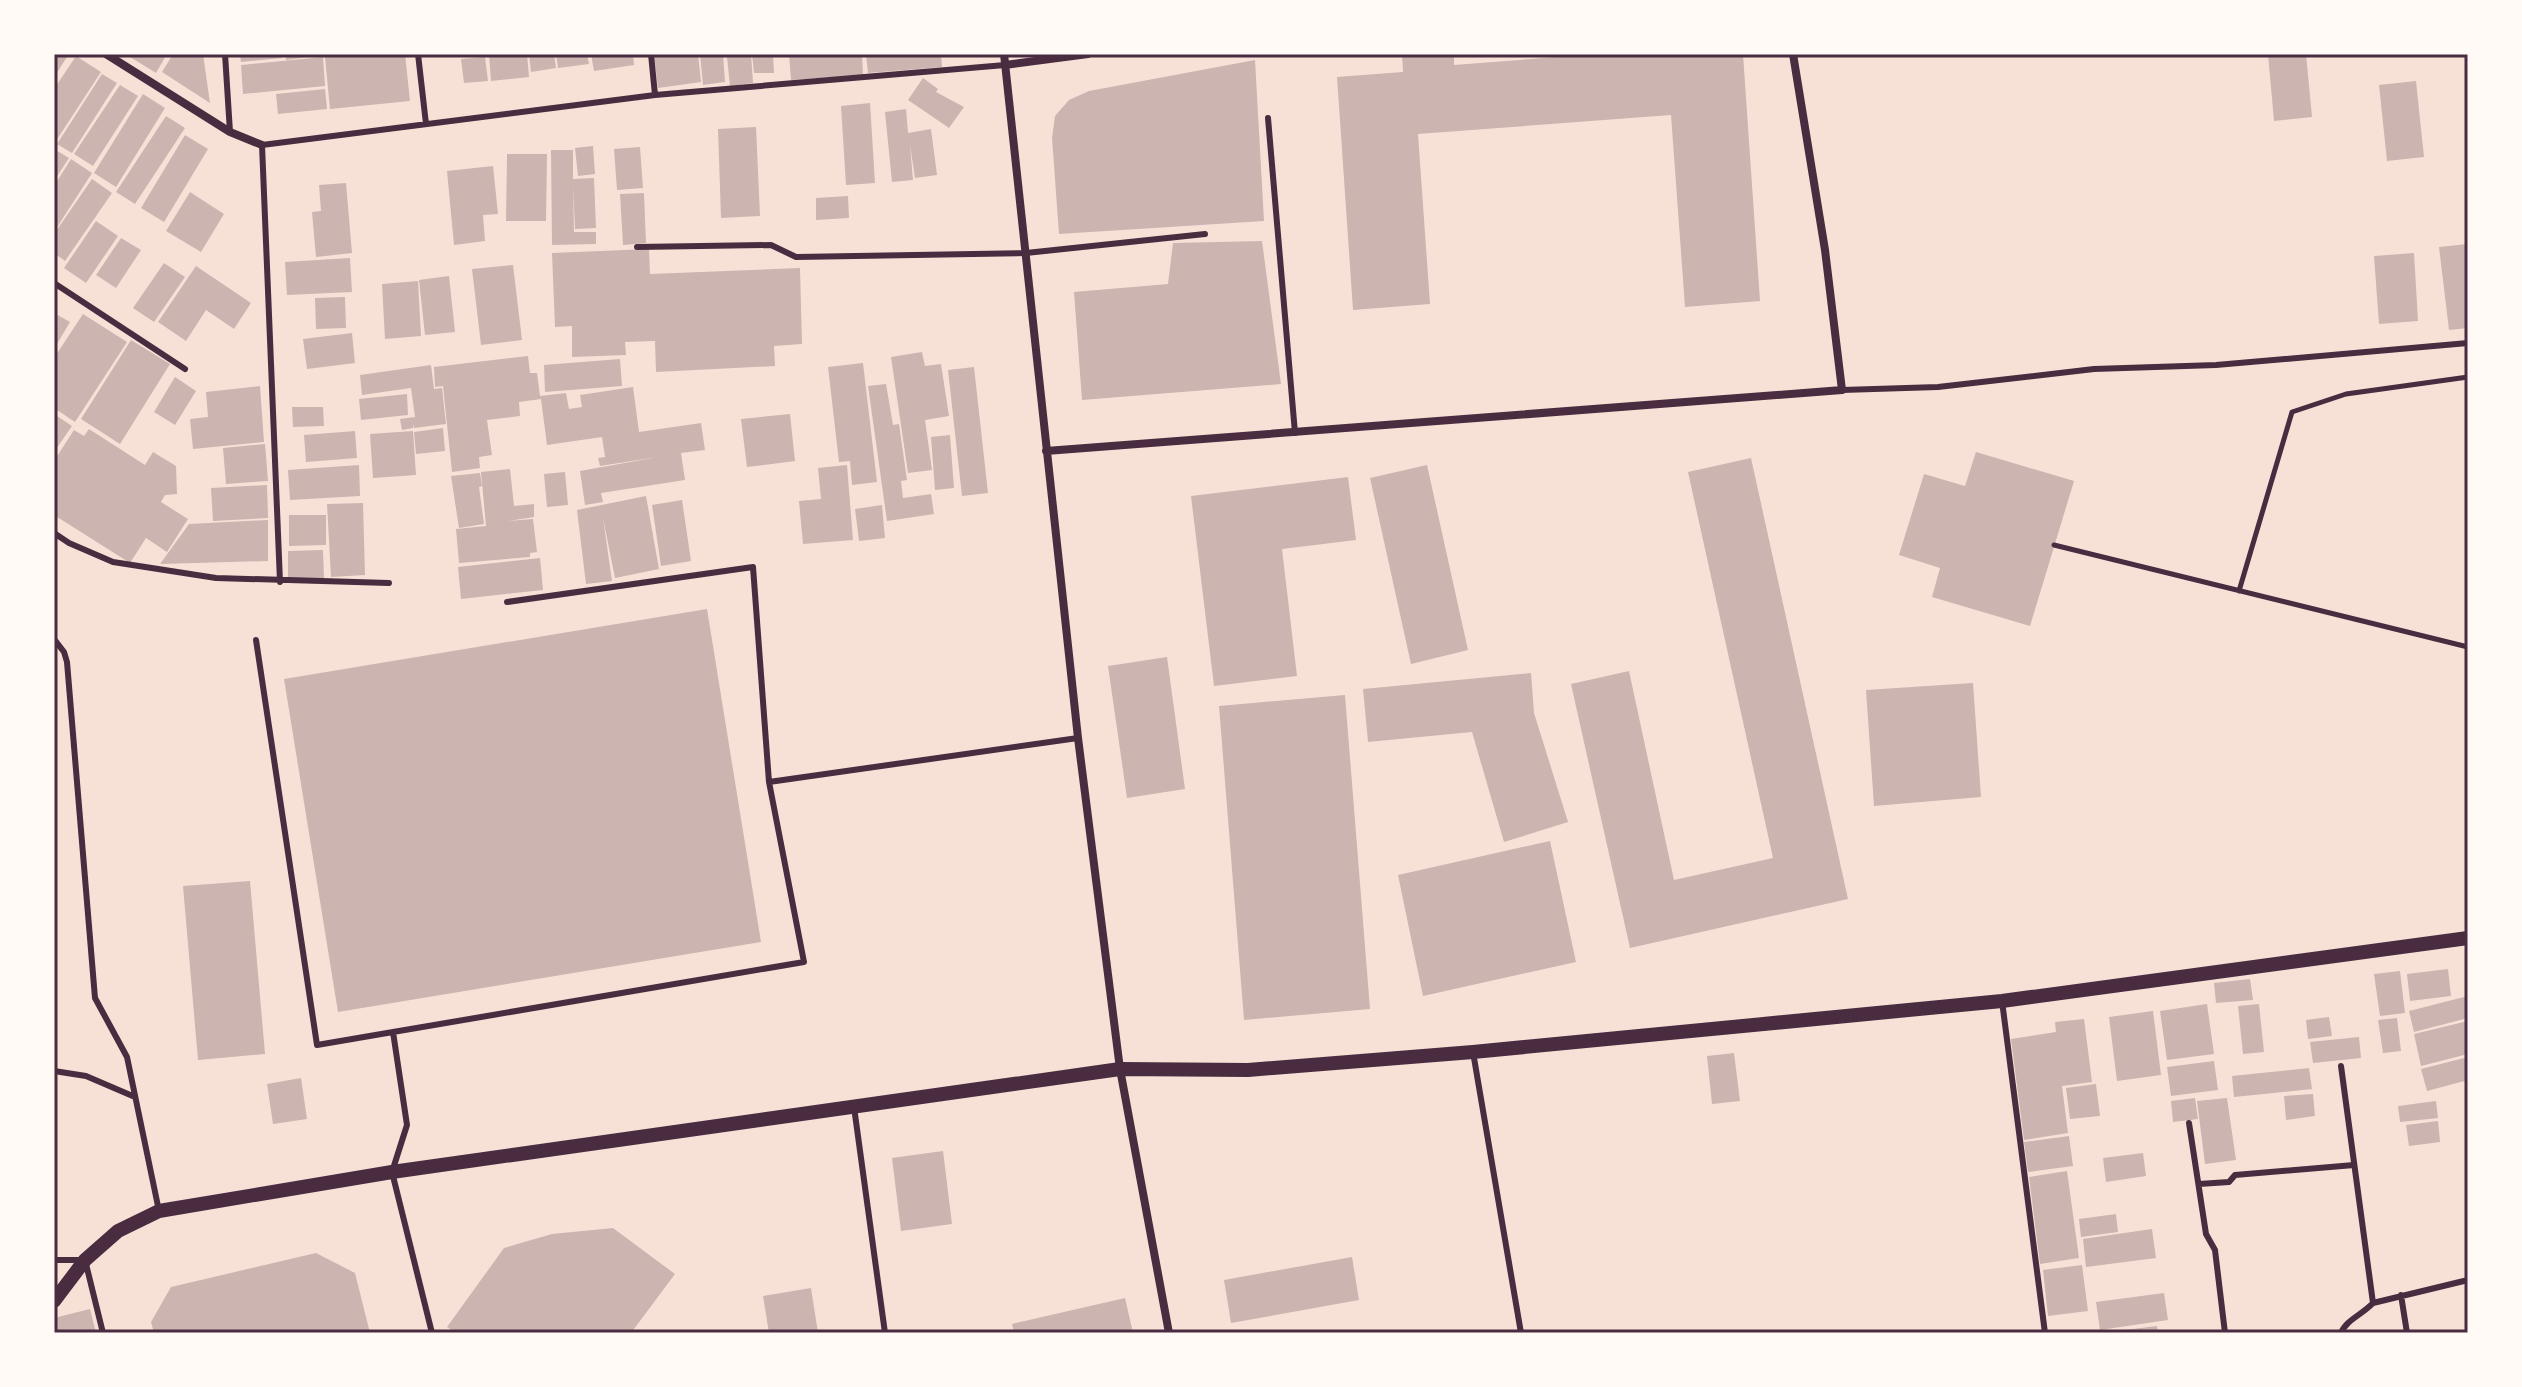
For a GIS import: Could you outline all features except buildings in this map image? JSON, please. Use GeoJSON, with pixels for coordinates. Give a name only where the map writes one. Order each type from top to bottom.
{"type":"FeatureCollection","features":[{"type":"Feature","properties":{"kind":"street"},"geometry":{"type":"LineString","coordinates":[[106,54],[230,132],[262,145]]}},
{"type":"Feature","properties":{"kind":"street"},"geometry":{"type":"LineString","coordinates":[[1004,54],[1078,738],[1120,1069],[1169,1333]]}},
{"type":"Feature","properties":{"kind":"street"},"geometry":{"type":"LineString","coordinates":[[1005,65],[1088,54]]}},
{"type":"Feature","properties":{"kind":"street"},"geometry":{"type":"LineString","coordinates":[[1046,451],[1842,390],[1825,250],[1793,54]]}},
{"type":"Feature","properties":{"kind":"street"},"geometry":{"type":"LineString","coordinates":[[54,1301],[85,1260],[118,1231],[159,1211],[392,1172],[1120,1069],[1248,1070],[1473,1052],[2002,1001],[2468,938]]}},
{"type":"Feature","properties":{"kind":"lane"},"geometry":{"type":"LineString","coordinates":[[225,54],[230,132]]}},
{"type":"Feature","properties":{"kind":"lane"},"geometry":{"type":"LineString","coordinates":[[418,54],[426,124]]}},
{"type":"Feature","properties":{"kind":"lane"},"geometry":{"type":"LineString","coordinates":[[651,54],[655,95]]}},
{"type":"Feature","properties":{"kind":"lane"},"geometry":{"type":"LineString","coordinates":[[280,582],[262,145],[655,95],[1005,65]]}},
{"type":"Feature","properties":{"kind":"lane"},"geometry":{"type":"LineString","coordinates":[[1268,118],[1295,433]]}},
{"type":"Feature","properties":{"kind":"lane"},"geometry":{"type":"LineString","coordinates":[[637,247],[771,245],[796,257],[1026,253],[1205,234]]}},
{"type":"Feature","properties":{"kind":"lane"},"geometry":{"type":"LineString","coordinates":[[54,283],[185,369]]}},
{"type":"Feature","properties":{"kind":"lane"},"geometry":{"type":"LineString","coordinates":[[1842,390],[1938,387],[2094,369],[2216,365],[2468,343]]}},
{"type":"Feature","properties":{"kind":"lane"},"geometry":{"type":"LineString","coordinates":[[54,533],[113,562],[216,578],[389,583]]}},
{"type":"Feature","properties":{"kind":"lane"},"geometry":{"type":"LineString","coordinates":[[256,640],[317,1045],[804,962],[769,782],[753,567],[507,602]]}},
{"type":"Feature","properties":{"kind":"lane"},"geometry":{"type":"LineString","coordinates":[[54,639],[67,662],[95,998],[127,1057],[159,1211]]}},
{"type":"Feature","properties":{"kind":"lane"},"geometry":{"type":"LineString","coordinates":[[769,782],[1078,738]]}},
{"type":"Feature","properties":{"kind":"lane"},"geometry":{"type":"LineString","coordinates":[[2002,1001],[2045,1333]]}},
{"type":"Feature","properties":{"kind":"lane"},"geometry":{"type":"LineString","coordinates":[[393,1032],[407,1125],[392,1172],[432,1333]]}},
{"type":"Feature","properties":{"kind":"lane"},"geometry":{"type":"LineString","coordinates":[[1473,1052],[1521,1333]]}},
{"type":"Feature","properties":{"kind":"lane"},"geometry":{"type":"LineString","coordinates":[[2341,1066],[2373,1303]]}},
{"type":"Feature","properties":{"kind":"lane"},"geometry":{"type":"LineString","coordinates":[[54,1071],[86,1076],[135,1097]]}},
{"type":"Feature","properties":{"kind":"lane"},"geometry":{"type":"LineString","coordinates":[[854,1107],[885,1333]]}},
{"type":"Feature","properties":{"kind":"lane"},"geometry":{"type":"LineString","coordinates":[[2189,1123],[2206,1234],[2215,1250],[2225,1333]]}},
{"type":"Feature","properties":{"kind":"lane"},"geometry":{"type":"LineString","coordinates":[[2199,1184],[2229,1182],[2235,1175],[2354,1165]]}},
{"type":"Feature","properties":{"kind":"lane"},"geometry":{"type":"LineString","coordinates":[[54,1260],[85,1260],[103,1333]]}},
{"type":"Feature","properties":{"kind":"lane"},"geometry":{"type":"LineString","coordinates":[[2341,1333],[2346,1324],[2373,1303],[2468,1280]]}},
{"type":"Feature","properties":{"kind":"lane"},"geometry":{"type":"LineString","coordinates":[[2401,1295],[2407,1333]]}},
{"type":"Feature","properties":{"kind":"path"},"geometry":{"type":"LineString","coordinates":[[2239,591],[2292,412],[2346,394],[2468,377]]}},
{"type":"Feature","properties":{"kind":"path"},"geometry":{"type":"LineString","coordinates":[[2054,545],[2468,647]]}}]}
